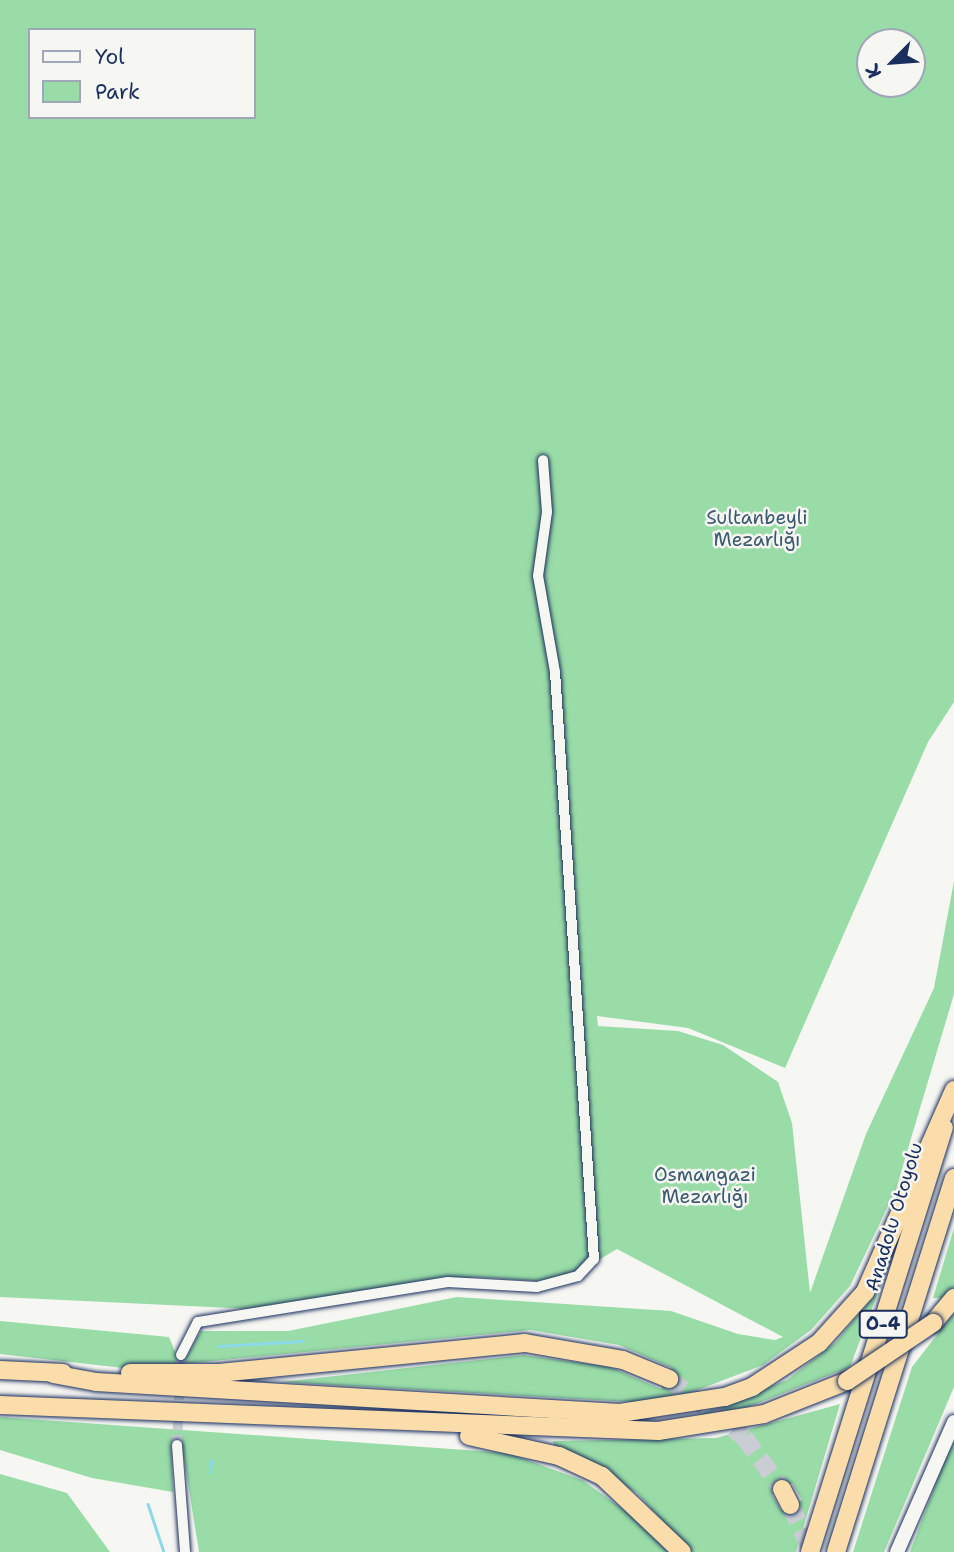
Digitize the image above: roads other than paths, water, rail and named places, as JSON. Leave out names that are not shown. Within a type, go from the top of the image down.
[{"type":"highway","points":[[53,1374],[96,1382],[620,1413],[725,1397],[752,1387],[819,1342],[865,1292],[954,1092]]},
{"type":"highway","name":"Anadolu Otoyolu","points":[[810,1552],[954,1092]]},
{"type":"highway","name":"O-4","points":[[836,1552],[954,1178]]},
{"type":"highway","points":[[0,1405],[379,1424],[658,1431],[764,1414],[847,1381],[933,1322],[954,1298]]},
{"type":"highway","points":[[0,1370],[53,1374],[219,1373],[525,1343],[623,1360],[669,1379]]},
{"type":"highway","points":[[379,1424],[495,1438],[559,1456],[602,1476],[682,1552]]},
{"type":"street","points":[[181,1355],[198,1322],[448,1282],[537,1287],[578,1276],[594,1259],[555,672],[538,576],[547,512],[543,460]]},
{"type":"street","points":[[897,1552],[954,1422]]},
{"type":"street","points":[[177,1444],[185,1552]]},
{"type":"waterway","points":[[218,1346],[303,1341]]},
{"type":"waterway","points":[[210,1473],[211,1461]]},
{"type":"waterway","points":[[148,1504],[164,1552]]},
{"type":"tunnel","points":[[177,1445],[181,1355]]},
{"type":"tunnel","points":[[669,1379],[744,1437],[782,1489]]},
{"type":"tunnel","points":[[790,1505],[812,1552]]},
{"type":"park label","name":"Sultanbeyli Mezarlığı","points":[[757,529]]},
{"type":"park label","name":"Osmangazi Mezarlığı","points":[[705,1186]]}]
